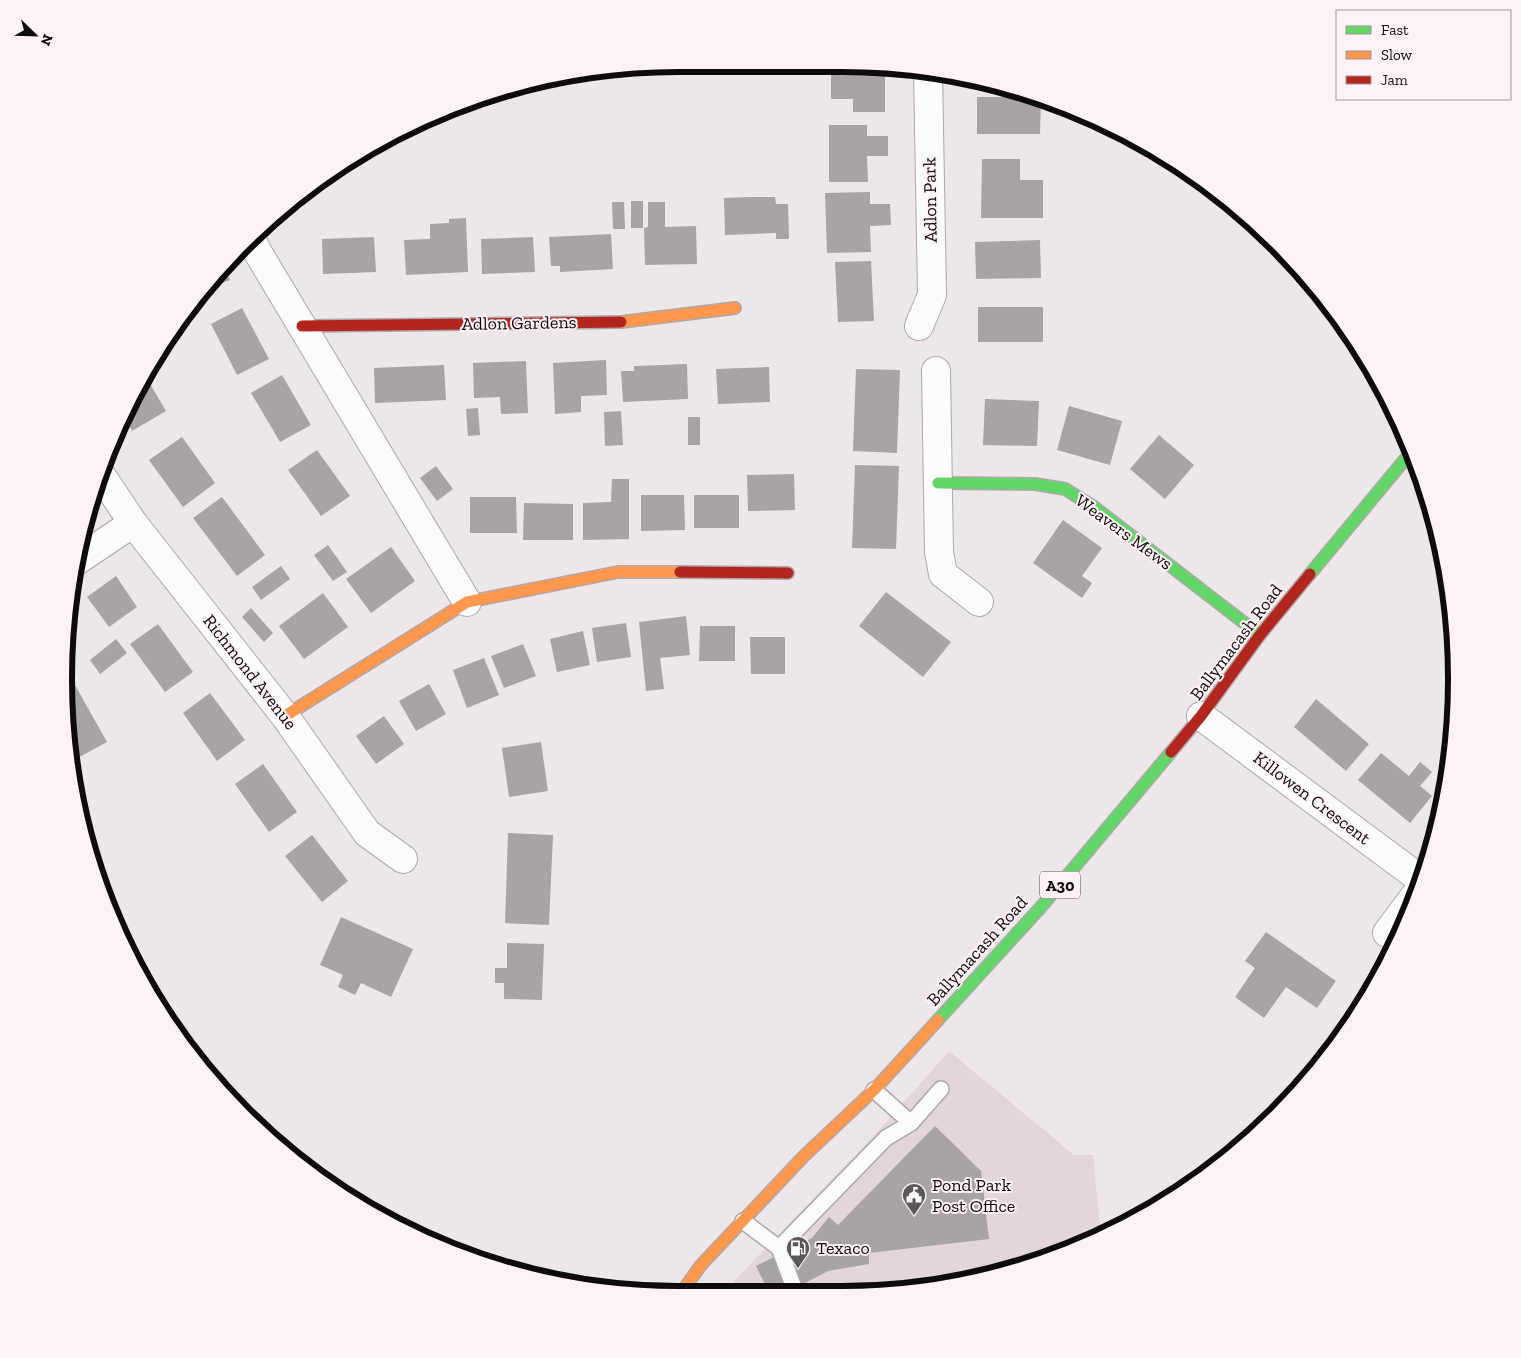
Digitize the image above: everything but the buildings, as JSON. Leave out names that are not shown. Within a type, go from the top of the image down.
[{"type":"street","name":"Adlon Park","points":[[919,326],[932,296],[928,79]]},
{"type":"street","points":[[254,246],[467,602]]},
{"type":"street","name":"Adlon Gardens","points":[[302,326],[620,322],[735,308]]},
{"type":"street","points":[[936,371],[939,552],[943,574],[979,602]]},
{"type":"street","name":"Ballymacash Road","points":[[686,1286],[701,1265],[804,1156],[874,1090],[1041,907],[1201,716],[1260,635],[1406,458]]},
{"type":"street","name":"Richmond Avenue","points":[[106,482],[133,523],[285,716],[367,834],[403,860]]},
{"type":"street","name":"Weavers Mews","points":[[938,483],[1035,484],[1066,489],[1094,507],[1260,635]]},
{"type":"street","points":[[85,555],[133,523]]},
{"type":"street","points":[[285,716],[467,602],[618,572],[788,573]]},
{"type":"street","name":"Killowen Crescent","points":[[1201,716],[1415,875]]},
{"type":"street","points":[[1387,933],[1400,916]]},
{"type":"lane","points":[[779,1248],[886,1138],[911,1123],[941,1089]]},
{"type":"lane","points":[[874,1090],[911,1123]]},
{"type":"lane","points":[[743,1221],[779,1248],[793,1286]]},
{"type":"shaded area","points":[[949,1051],[1074,1155],[1093,1155],[1100,1227],[1037,1253],[999,1265],[960,1274],[882,1284],[732,1286],[736,1279],[881,1128]]},
{"type":"traffic: fast","points":[[1310,574],[1406,458]]},
{"type":"traffic: fast","points":[[938,483],[1035,484],[1065,489],[1094,507],[1260,635]]},
{"type":"traffic: fast","points":[[938,1020],[1041,907],[1171,752]]},
{"type":"traffic: slow","points":[[621,322],[735,308]]},
{"type":"traffic: slow","points":[[285,716],[467,602],[618,572],[680,572]]},
{"type":"traffic: slow","points":[[686,1286],[701,1265],[804,1156],[874,1090],[938,1020]]},
{"type":"traffic: jam","points":[[302,326],[621,322]]},
{"type":"traffic: jam","points":[[680,572],[788,573]]},
{"type":"traffic: jam","points":[[1171,752],[1201,716],[1260,635],[1310,574]]},
{"type":"place","name":"Pond Park Post Office","points":[[914,1216]]},
{"type":"place","name":"Texaco","points":[[798,1269]]}]
